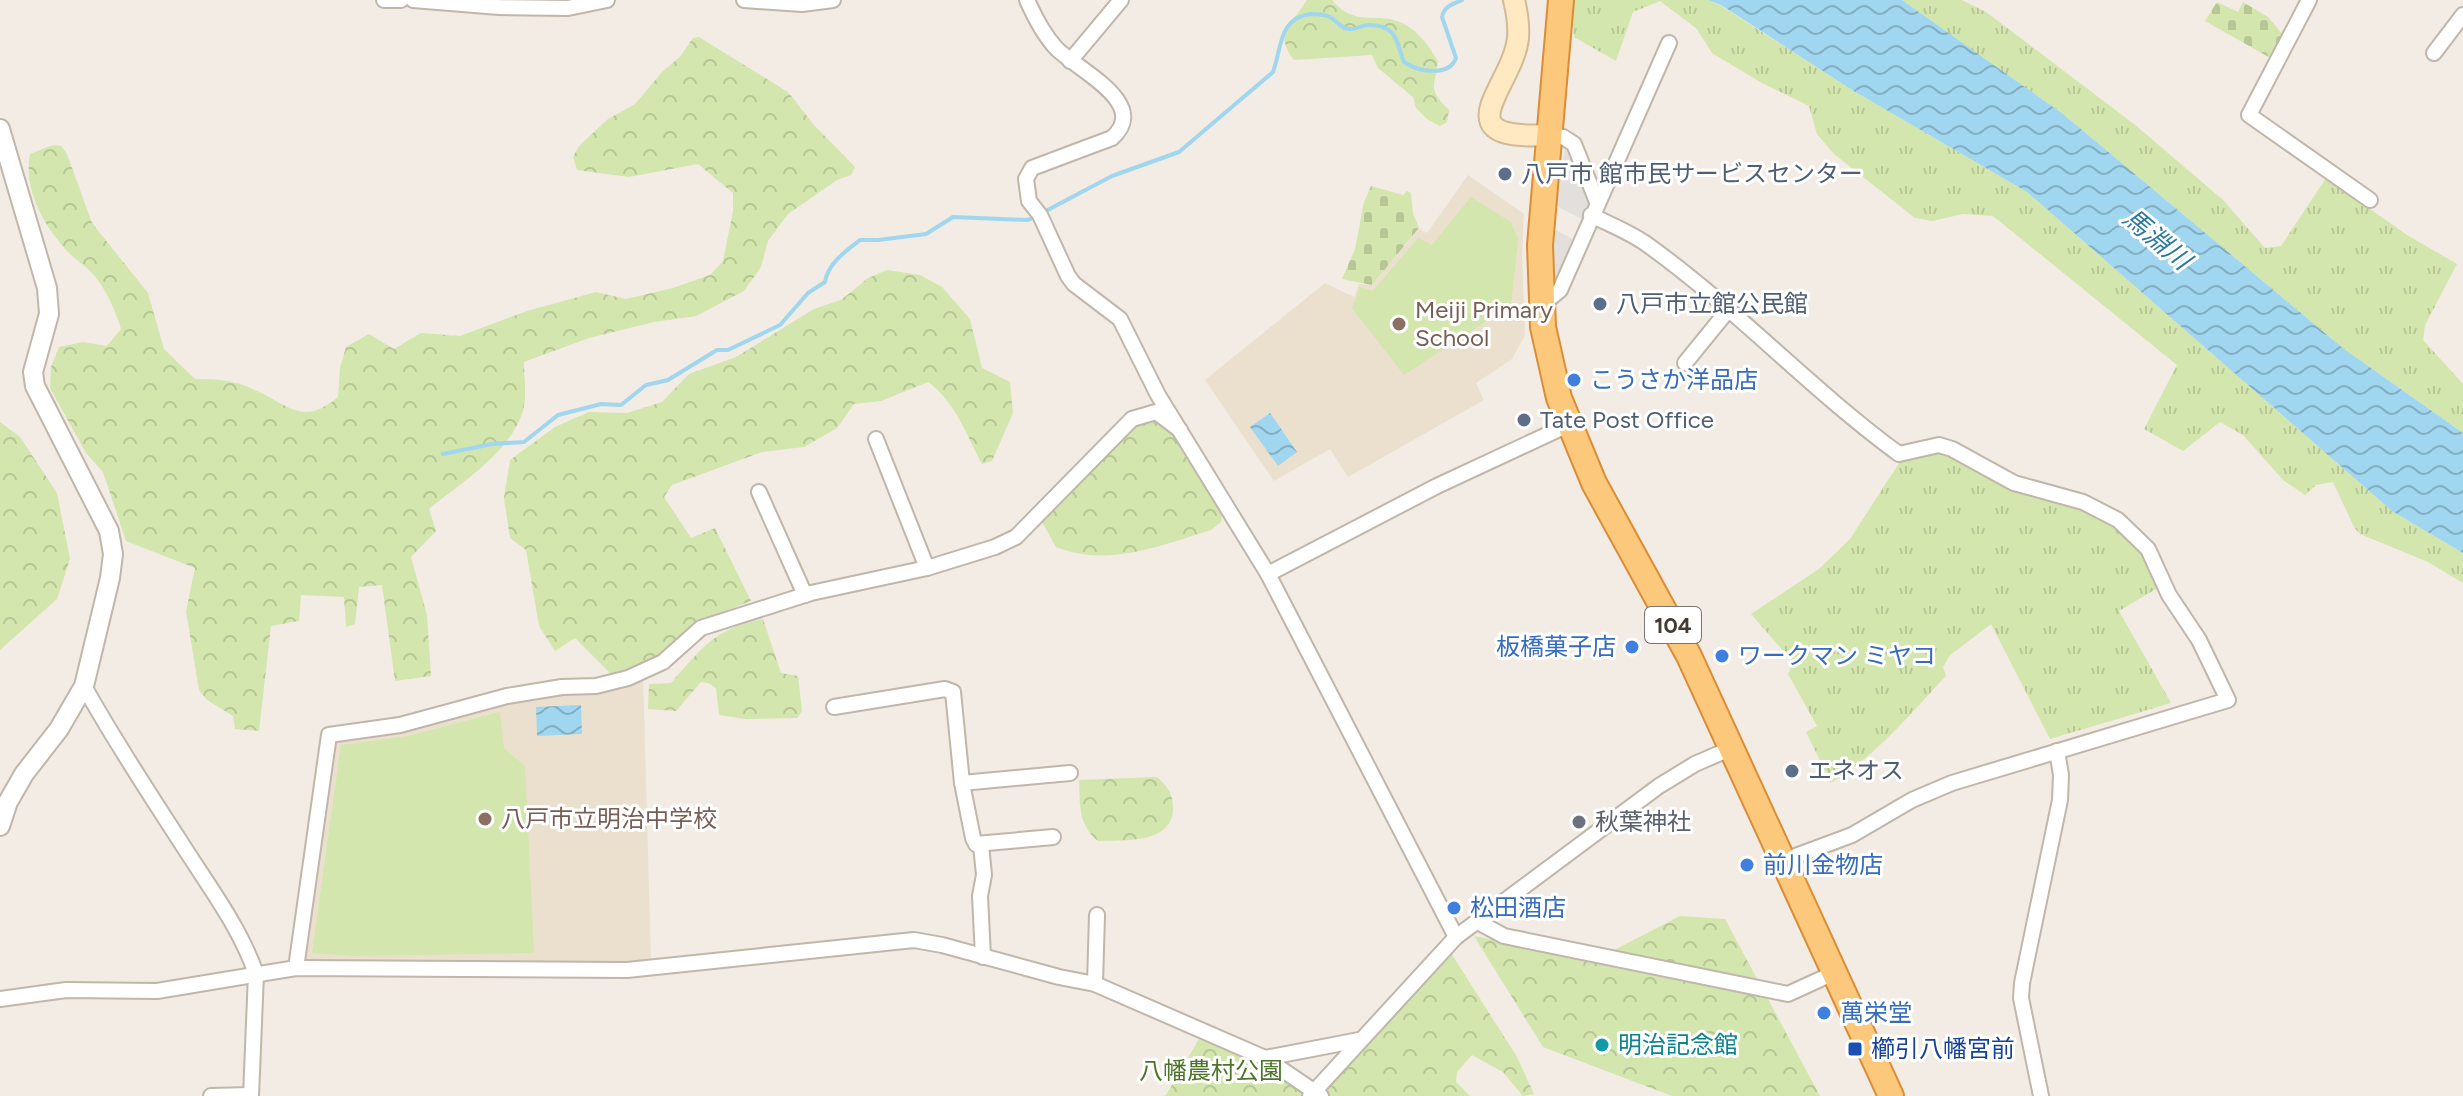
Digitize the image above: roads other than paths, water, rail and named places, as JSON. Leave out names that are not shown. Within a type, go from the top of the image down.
[{"type":"highway","name":"104","points":[[1561,0],[1540,234],[1541,306],[1546,345],[1568,425],[1594,483],[1689,656],[1891,1096]]},
{"type":"main road","points":[[1514,0],[1518,39],[1510,67],[1492,98],[1488,112],[1493,124],[1514,137],[1549,135]]},
{"type":"street","points":[[384,0],[401,0]]},
{"type":"street","points":[[413,0],[499,7],[568,8],[607,0]]},
{"type":"street","points":[[744,0],[802,4],[833,0]]},
{"type":"street","points":[[1027,0],[1043,32],[1070,61],[1112,92],[1121,104],[1124,119],[1121,130],[1112,138],[1032,168],[1026,179],[1027,195],[1040,215],[1068,276],[1120,319],[1158,395],[1268,574],[1456,937]]},
{"type":"street","points":[[1070,61],[1121,0]]},
{"type":"street","points":[[2309,0],[2249,115],[2370,200]]},
{"type":"street","points":[[2434,53],[2463,15]]},
{"type":"street","points":[[1541,306],[1560,290],[1669,43]]},
{"type":"street","points":[[0,129],[47,288],[49,314],[33,372],[35,386],[109,531],[113,554],[95,651],[84,686],[59,729],[24,774],[8,802],[0,826]]},
{"type":"street","points":[[1549,135],[1563,137],[1574,144],[1594,208],[1729,309],[1833,404],[1899,454],[1939,445],[2014,483],[2096,508],[2118,520],[2148,549],[2169,595],[2199,640],[2228,700],[1952,783],[1912,800],[1852,835],[1782,861]]},
{"type":"street","points":[[1685,363],[1729,309]]},
{"type":"street","points":[[296,968],[329,735],[400,725],[507,696],[562,687],[596,686],[628,678],[663,662],[701,628],[805,595],[927,568],[995,547],[1016,537],[1132,419],[1156,412],[1180,430]]},
{"type":"street","points":[[1268,574],[1437,486],[1568,425]]},
{"type":"street","points":[[876,439],[927,568]]},
{"type":"street","points":[[759,492],[805,595]]},
{"type":"street","points":[[84,686],[211,889],[251,959],[256,974],[251,1095],[211,1096]]},
{"type":"street","points":[[834,707],[945,689],[953,692],[962,783],[976,844],[1053,837]]},
{"type":"street","points":[[0,999],[66,990],[157,991],[296,968],[627,970],[914,940],[1095,984],[1265,1058],[1314,1094],[1359,1040],[1456,937],[1659,786],[1695,764],[1732,748]]},
{"type":"street","points":[[2041,1096],[2021,998],[2060,800],[2061,775],[2057,751]]},
{"type":"street","points":[[962,783],[1070,773]]},
{"type":"street","points":[[981,845],[984,875],[980,896],[983,957]]},
{"type":"street","points":[[1095,984],[1097,915]]},
{"type":"street","points":[[1478,922],[1504,936],[1788,994],[1834,973]]},
{"type":"street","points":[[1265,1058],[1359,1040]]},
{"type":"water","name":"馬淵川","points":[[1708,0],[1902,0],[2063,114],[2344,349],[2463,433],[2463,553],[2392,511],[2027,192],[1852,90],[1721,5]]},
{"type":"water","points":[[1270,413],[1297,452],[1278,466],[1250,427]]},
{"type":"water","points":[[581,705],[582,734],[537,736],[536,707]]},
{"type":"waterway","points":[[1044,212],[1112,176],[1179,152],[1273,72],[1283,36],[1292,21],[1311,14],[1325,15],[1348,29],[1379,26],[1395,37],[1404,62],[1433,71],[1447,68],[1456,58],[1442,17],[1449,6],[1462,0]]},
{"type":"waterway","points":[[443,454],[492,444],[524,442],[558,415],[601,404],[621,405],[646,385],[668,380],[717,350],[728,350],[780,325],[808,293],[825,282],[838,258],[860,240],[926,234],[953,217],[1027,220],[1037,217]]},
{"type":"place","name":"八戸市 館市民サービスセンター","points":[[1505,174]]},
{"type":"place","name":"八戸市立館公民館","points":[[1600,304]]},
{"type":"place","name":"Meiji Primary School","points":[[1399,324]]},
{"type":"place","name":"こうさか洋品店","points":[[1574,380]]},
{"type":"place","name":"Tate Post Office","points":[[1524,420]]},
{"type":"place","name":"板橋菓子店","points":[[1632,647]]},
{"type":"place","name":"ワークマン ミヤコ","points":[[1722,656]]},
{"type":"place","name":"エネオス","points":[[1792,771]]},
{"type":"place","name":"八戸市立明治中学校","points":[[485,819]]},
{"type":"place","name":"秋葉神社","points":[[1579,822]]},
{"type":"place","name":"前川金物店","points":[[1747,865]]},
{"type":"place","name":"松田酒店","points":[[1454,908]]},
{"type":"place","name":"萬栄堂","points":[[1824,1013]]},
{"type":"place","name":"明治記念館","points":[[1602,1045]]},
{"type":"place","name":"櫛引八幡宮前","points":[[1855,1049]]},
{"type":"park label","name":"八幡農村公園","points":[[1211,1071]]}]
